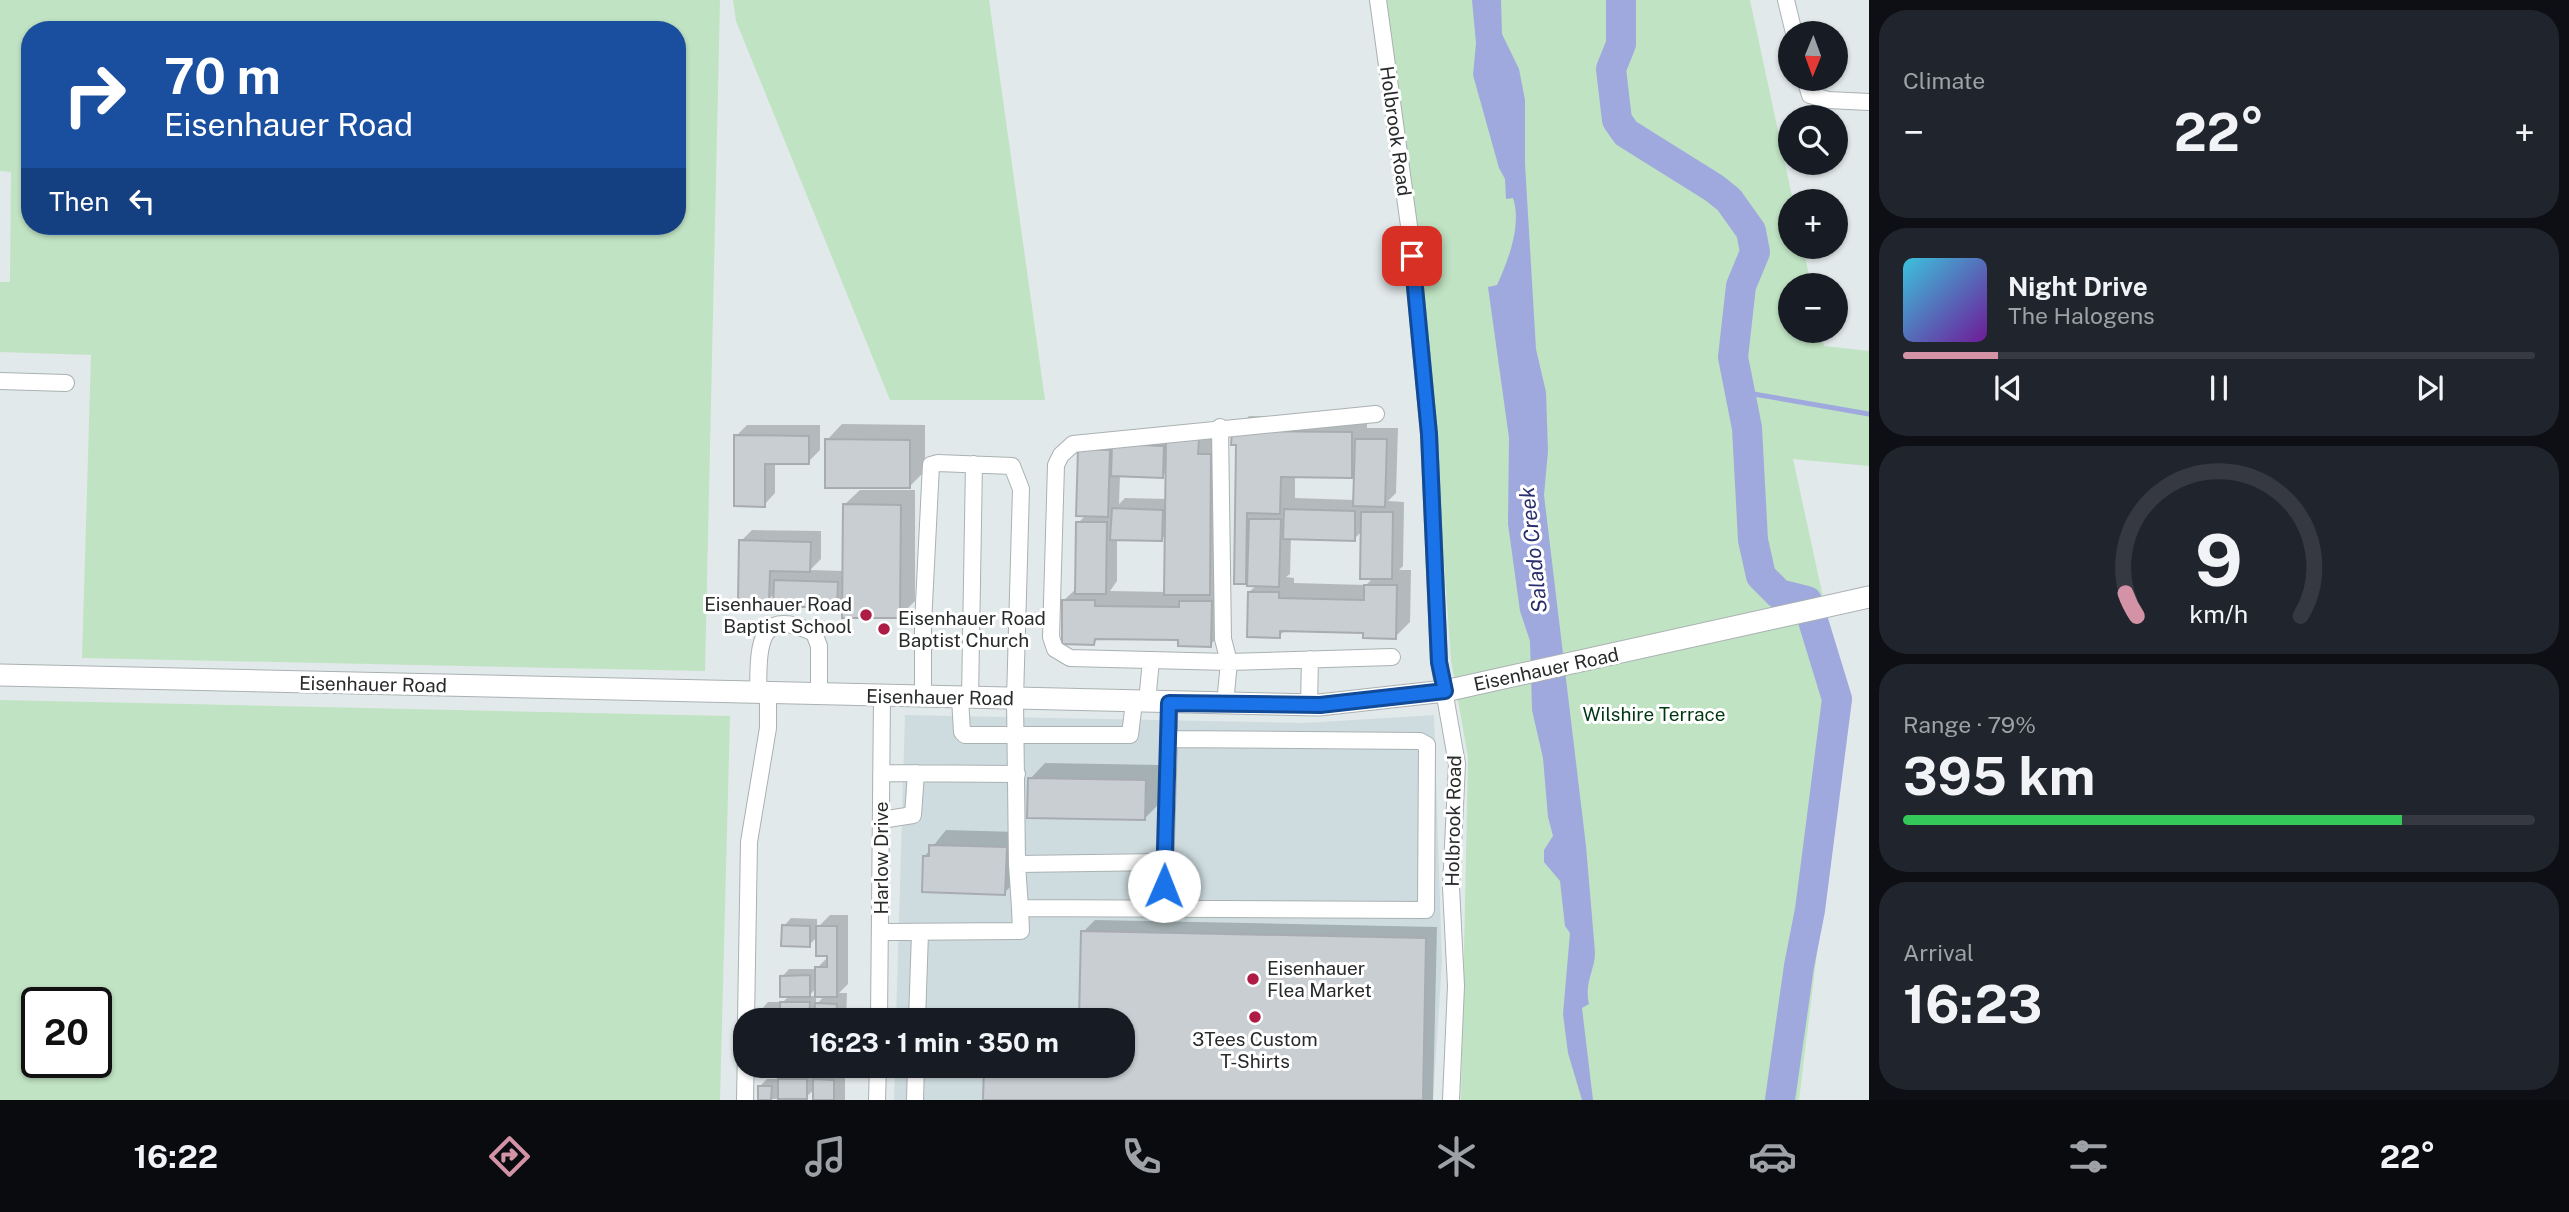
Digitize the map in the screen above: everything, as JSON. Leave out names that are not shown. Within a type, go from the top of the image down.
[{"type":"main road","name":"Eisenhauer Road","points":[[0,675],[1310,705],[1445,691],[1869,597]]},
{"type":"street","name":"Holbrook Road","points":[[1378,0],[1410,233],[1422,346],[1429,434],[1439,662],[1457,764],[1452,869],[1456,986],[1451,1100]]},
{"type":"street","points":[[1786,0],[1791,21]]},
{"type":"street","points":[[1809,91],[1810,96],[1869,102]]},
{"type":"street","points":[[0,381],[66,383]]},
{"type":"street","points":[[1376,414],[1220,427],[1073,444],[1060,454],[1056,465],[1051,637],[1055,649],[1070,658],[1229,662],[1392,657]]},
{"type":"street","points":[[1220,427],[1223,639],[1229,662],[1225,704]]},
{"type":"street","points":[[974,464],[962,732],[965,735],[1017,736],[1130,735],[1151,660]]},
{"type":"street","points":[[881,932],[1021,931],[1017,864],[1015,699],[1018,476],[1012,466],[931,465],[923,697]]},
{"type":"street","points":[[746,1008],[749,842],[768,727],[759,643],[771,627],[779,624],[797,625],[814,633],[819,646],[819,694]]},
{"type":"street","points":[[1310,659],[1310,705]]},
{"type":"street","name":"Harlow Drive","points":[[879,1008],[882,696]]},
{"type":"street","points":[[1164,909],[1169,703]]},
{"type":"street","points":[[1169,739],[1420,741],[1427,746],[1426,910]]},
{"type":"street","points":[[881,773],[1017,774]]},
{"type":"street","points":[[881,820],[913,815],[916,773]]},
{"type":"street","points":[[1017,864],[1164,862]]},
{"type":"street","points":[[1427,868],[1452,869]]},
{"type":"street","points":[[1020,908],[1452,912]]},
{"type":"street","points":[[917,1008],[920,933]]},
{"type":"street","points":[[745,1078],[745,1100]]},
{"type":"street","points":[[877,1100],[878,1078]]},
{"type":"street","points":[[915,1100],[916,1078]]},
{"type":"shaded area","points":[[905,715],[1304,723],[1434,715],[1442,962],[1433,1100],[894,1100],[895,1078],[1135,1078],[1135,1008],[896,1008]]},
{"type":"green space","points":[[0,0],[720,0],[705,671],[82,658],[91,355],[0,352],[0,282],[10,282],[11,172],[0,171]]},
{"type":"green space","points":[[733,0],[989,0],[1045,400],[890,400],[736,21]]},
{"type":"green space","name":"Wilshire Terrace","points":[[1384,0],[1750,0],[1778,131],[1778,175],[1787,175],[1790,189],[1778,189],[1778,259],[1806,259],[1808,273],[1778,273],[1778,343],[1823,343],[1824,346],[1869,351],[1869,466],[1793,459],[1847,707],[1799,1100],[1461,1100],[1468,757],[1451,660],[1437,464],[1409,162]]},
{"type":"green space","points":[[0,700],[730,716],[720,1100],[0,1100]]},
{"type":"water","name":"Salado Creek","points":[[1472,0],[1501,0],[1502,34],[1519,69],[1525,100],[1525,164],[1536,349],[1546,392],[1548,451],[1544,495],[1586,846],[1595,952],[1588,989],[1589,1004],[1582,1008],[1593,1100],[1582,1100],[1568,1053],[1563,1014],[1570,933],[1565,926],[1560,881],[1544,862],[1544,850],[1553,836],[1548,817],[1543,758],[1532,710],[1530,641],[1520,611],[1508,524],[1509,438],[1488,287],[1497,285],[1509,254],[1516,220],[1513,198],[1506,199],[1505,179],[1499,168],[1473,75],[1476,43]]},
{"type":"building","points":[[1232,431],[1352,432],[1352,478],[1281,477],[1280,514],[1247,513],[1246,584],[1234,584],[1236,445],[1231,445]]},
{"type":"building","points":[[734,435],[809,436],[809,464],[765,464],[765,507],[734,506]]},
{"type":"building","points":[[825,439],[910,440],[910,488],[825,488]]},
{"type":"building","points":[[1166,439],[1199,439],[1198,454],[1211,454],[1210,595],[1164,595]]},
{"type":"building","points":[[1355,439],[1387,439],[1385,507],[1353,506]]},
{"type":"building","points":[[1112,444],[1164,446],[1163,478],[1111,476]]},
{"type":"building","points":[[1078,449],[1110,450],[1108,517],[1076,516]]},
{"type":"building","points":[[843,504],[901,505],[900,618],[842,618]]},
{"type":"building","points":[[1112,508],[1163,510],[1162,541],[1110,540]]},
{"type":"building","points":[[1284,509],[1355,511],[1355,541],[1283,539]]},
{"type":"building","points":[[1361,512],[1393,512],[1392,579],[1360,579]]},
{"type":"building","points":[[1249,519],[1281,519],[1279,587],[1247,586]]},
{"type":"building","points":[[1076,522],[1107,522],[1106,594],[1075,594]]},
{"type":"building","points":[[739,540],[811,542],[810,572],[770,571],[769,602],[738,601]]},
{"type":"building","points":[[774,580],[838,582],[837,608],[773,606]]},
{"type":"building","points":[[1364,585],[1397,585],[1396,639],[1363,638],[1363,633],[1280,631],[1280,638],[1247,637],[1248,592],[1279,592],[1279,598],[1364,600]]},
{"type":"building","points":[[1062,600],[1095,600],[1095,606],[1179,607],[1179,601],[1212,601],[1211,647],[1178,646],[1178,640],[1095,639],[1094,645],[1062,644]]},
{"type":"building","points":[[1028,778],[1146,780],[1145,820],[1027,818]]},
{"type":"building","points":[[929,845],[1007,847],[1005,895],[922,892],[923,856],[929,856]]},
{"type":"building","points":[[782,925],[810,926],[810,947],[781,946]]},
{"type":"building","points":[[816,926],[837,926],[837,997],[815,997],[815,967],[827,967],[827,956],[816,956]]},
{"type":"building","name":"Eisenhauer Flea Market","points":[[1081,931],[1426,938],[1423,1100],[983,1100],[984,1078],[1135,1078],[1135,1008],[1079,1008]]},
{"type":"building","points":[[810,975],[810,997],[780,997],[780,976]]},
{"type":"building","points":[[780,1002],[810,1002],[810,1008],[780,1008]]},
{"type":"building","points":[[815,1003],[837,1004],[837,1008],[815,1008]]},
{"type":"building","points":[[778,1079],[807,1079],[807,1099],[778,1099]]},
{"type":"building","points":[[813,1079],[834,1080],[834,1100],[813,1100]]},
{"type":"building","points":[[758,1086],[772,1086],[771,1100],[758,1100]]},
{"type":"waterway","points":[[1621,0],[1621,44],[1611,69],[1617,120],[1626,133],[1729,200],[1751,231],[1755,252],[1741,286],[1733,357],[1747,428],[1753,540],[1761,576],[1779,594],[1807,601],[1837,699],[1810,910],[1799,966],[1780,1100]]},
{"type":"waterway","points":[[1742,392],[1869,414]]},
{"type":"place","name":"Eisenhauer Road Baptist School","points":[[866,615]]},
{"type":"place","name":"Eisenhauer Road Baptist Church","points":[[884,629]]},
{"type":"place","name":"Eisenhauer Flea Market","points":[[1253,979]]},
{"type":"place","name":"3Tees Custom T-Shirts","points":[[1255,1017]]},
{"type":"route","points":[[1164,886],[1169,703],[1320,705],[1367,702],[1445,691],[1439,662],[1429,434],[1412,256]]}]
